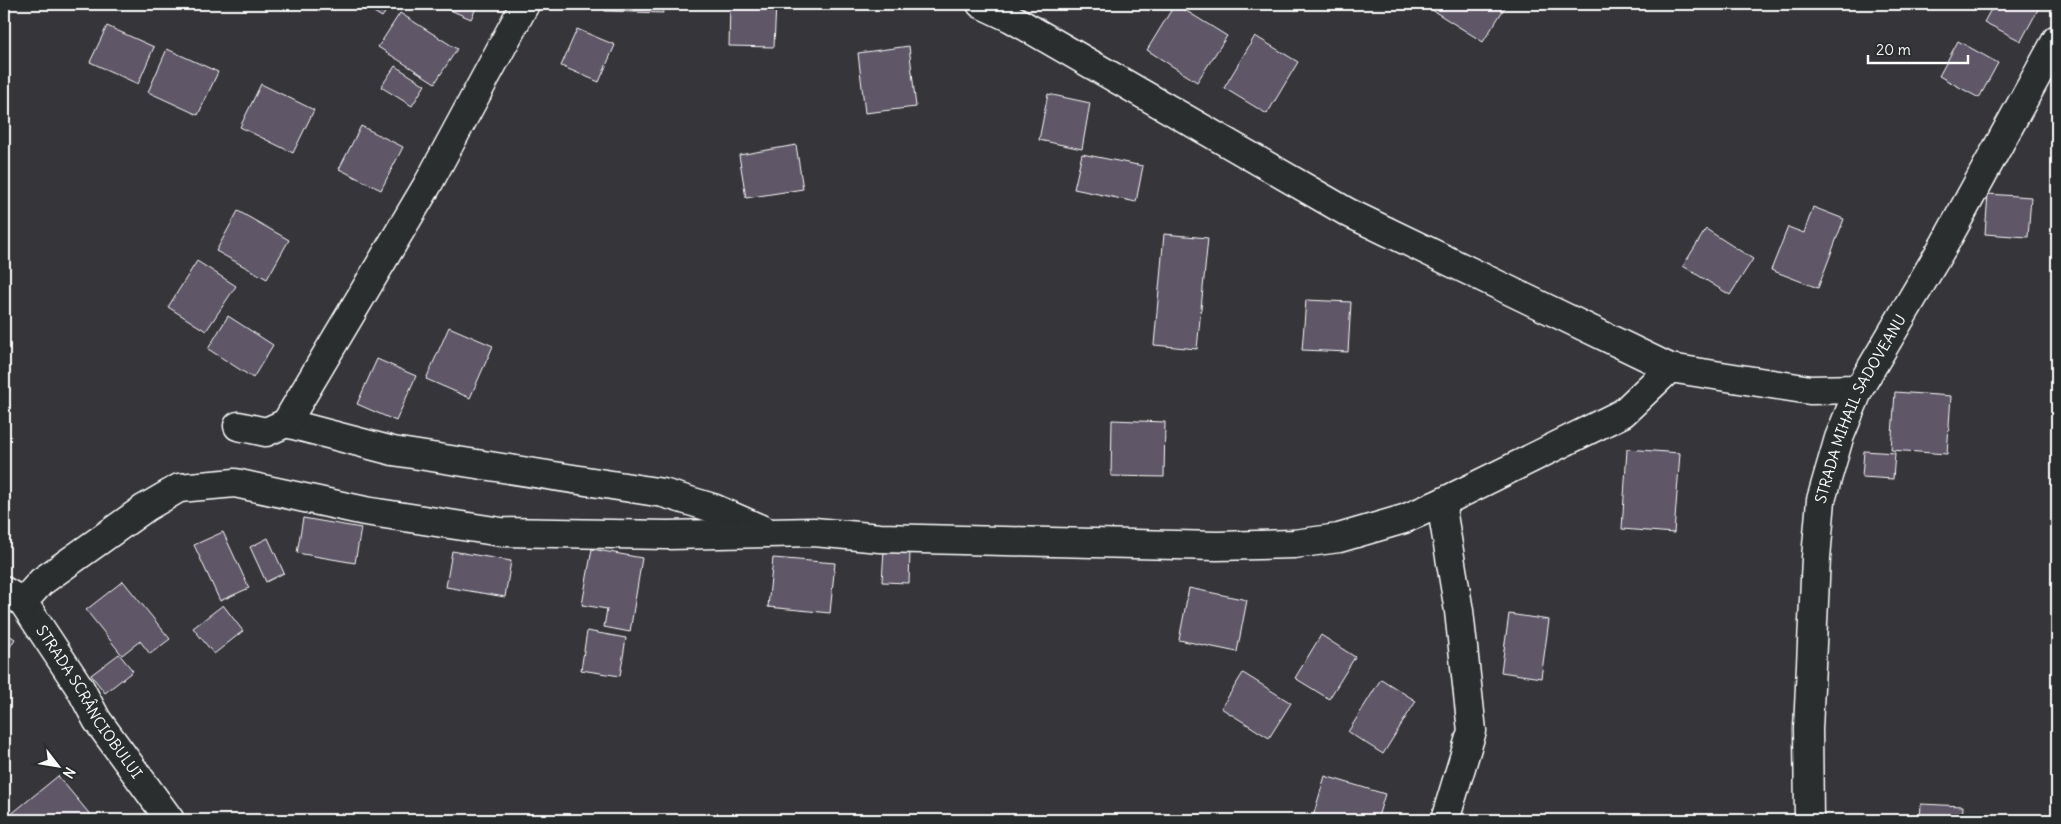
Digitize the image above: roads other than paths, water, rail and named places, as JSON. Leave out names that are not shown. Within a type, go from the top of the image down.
[{"type":"street","points":[[238,426],[266,432],[286,423],[428,184],[525,4]]},
{"type":"street","points":[[981,4],[1011,18],[1347,212],[1670,368],[1810,390],[1859,389]]},
{"type":"street","name":"STRADA MIHAIL SADOVEANU","points":[[1808,820],[1808,729],[1811,642],[1821,500],[1839,438],[1859,389],[1945,243],[2057,39]]},
{"type":"street","points":[[14,596],[41,582],[145,508],[179,488],[234,483],[365,511],[501,532],[667,535],[814,532],[880,538],[1217,546],[1294,544],[1339,538],[1404,518],[1441,503],[1623,413],[1670,368]]},
{"type":"street","points":[[286,423],[393,451],[662,493],[713,508],[771,533]]},
{"type":"street","points":[[1441,503],[1459,611],[1472,730],[1445,820]]},
{"type":"street","name":"STRADA SCRÂNCIOBULUI","points":[[14,596],[80,688],[97,720],[170,820]]}]
